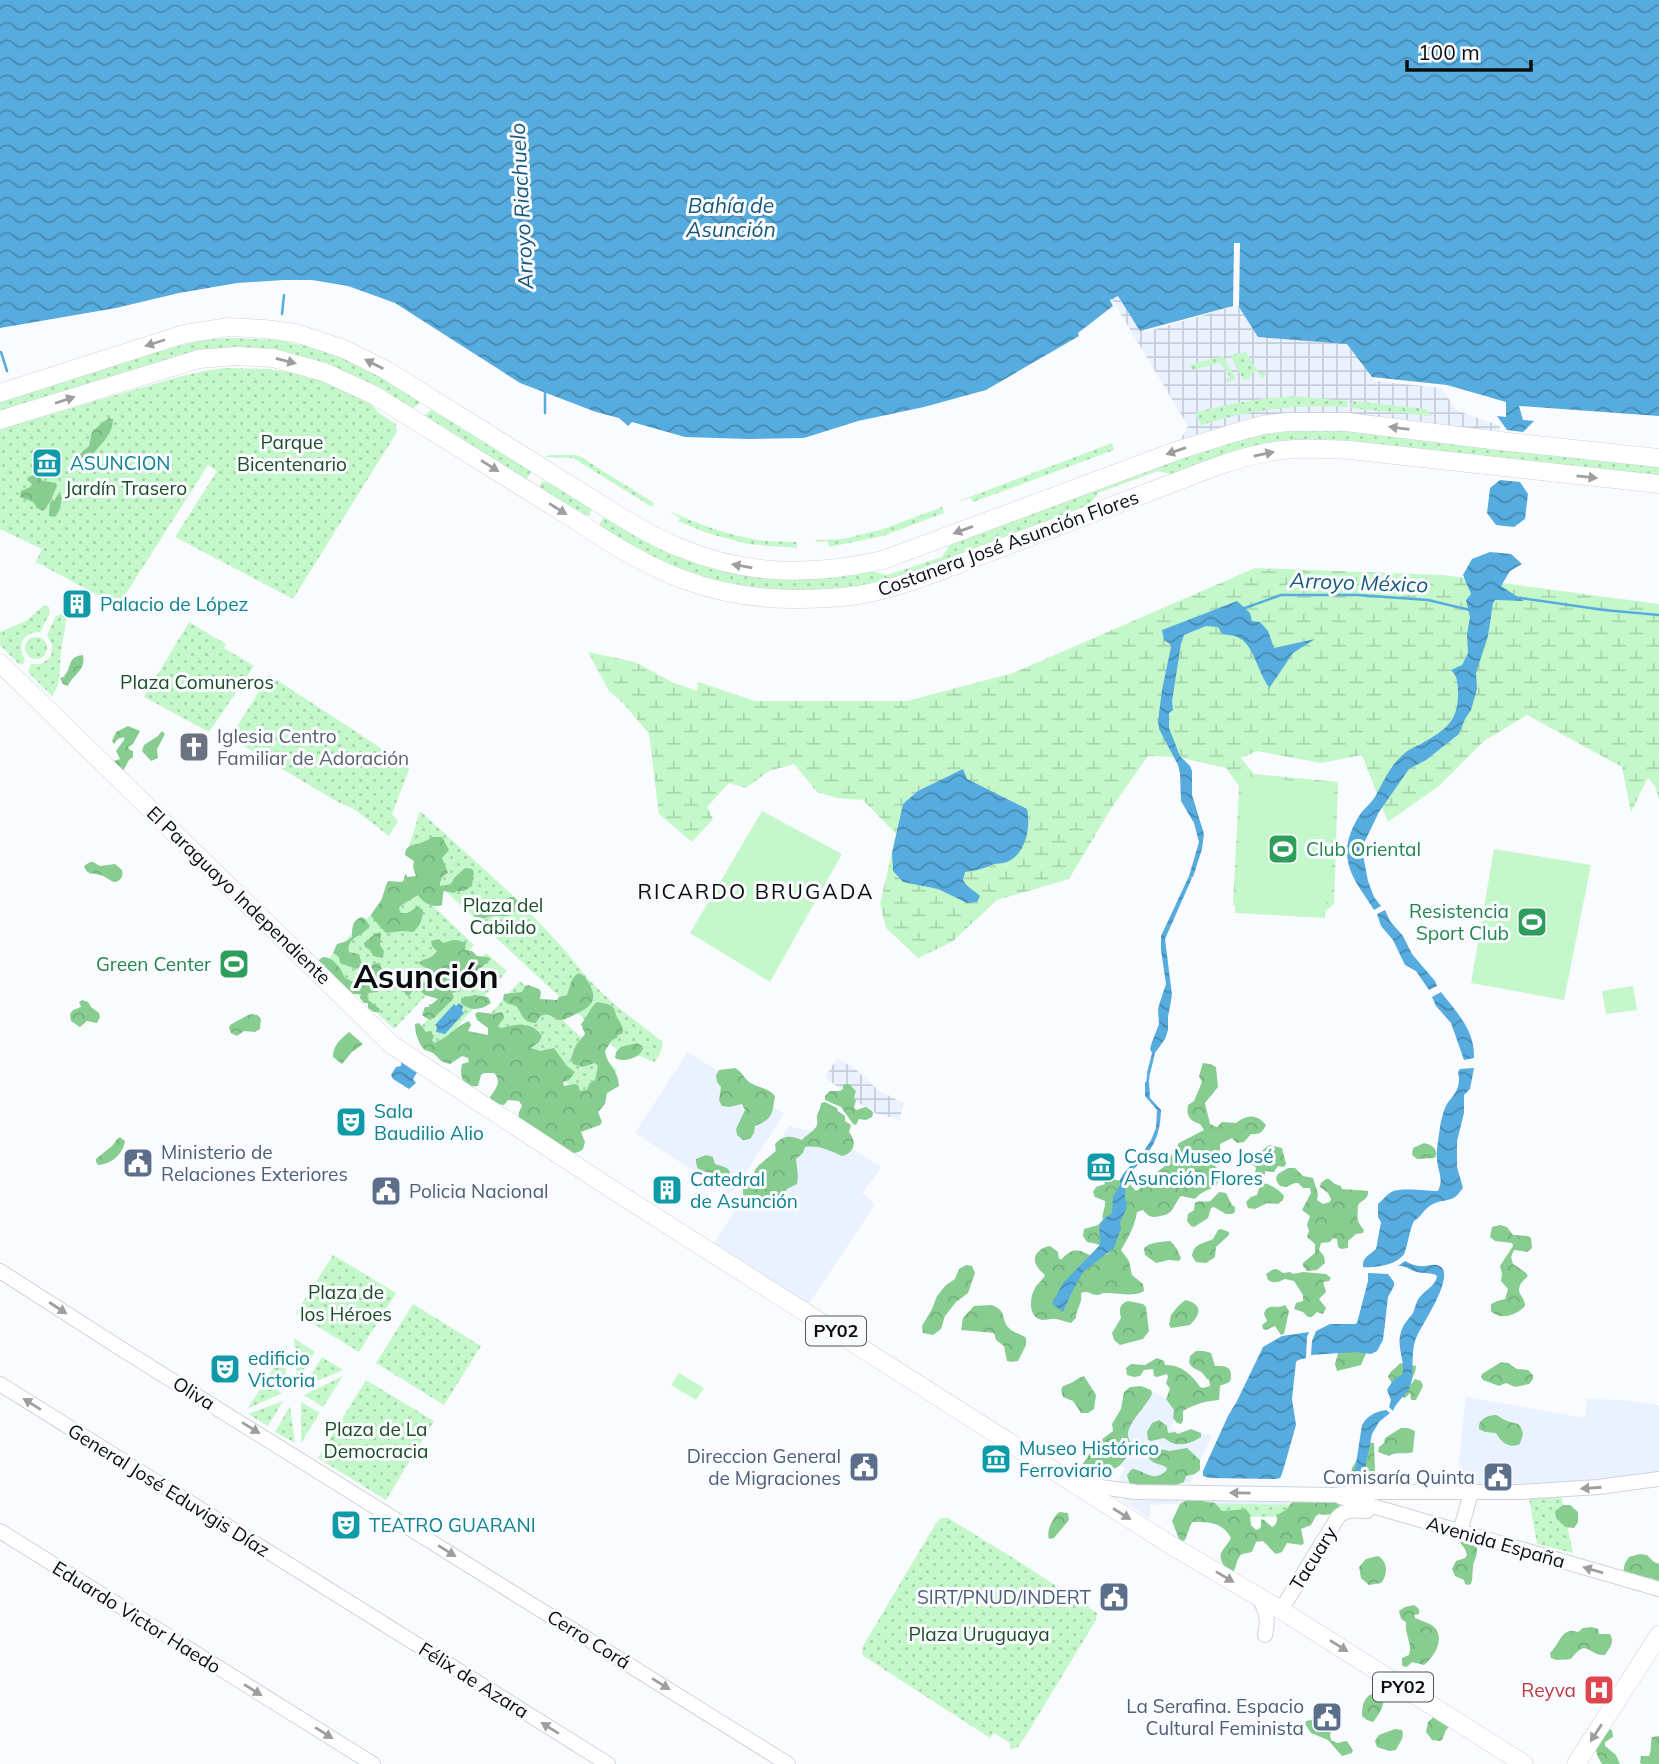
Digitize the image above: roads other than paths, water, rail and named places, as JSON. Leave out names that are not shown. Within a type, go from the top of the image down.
[{"type":"highway","name":"Costanera José Asunción Flores","points":[[0,393],[184,334],[229,327],[296,333],[344,349],[386,370],[651,534],[720,562],[761,569],[820,571],[883,559],[1176,451],[1264,425],[1287,422],[1347,422],[1659,458]]},
{"type":"highway","name":"Costanera José Asunción Flores","points":[[0,420],[199,359],[236,356],[273,358],[324,372],[374,395],[613,546],[652,567],[696,585],[736,595],[768,599],[824,599],[861,595],[905,584],[1240,459],[1270,452],[1349,450],[1659,484]]},
{"type":"highway","points":[[528,491],[542,468]]},
{"type":"highway","points":[[587,528],[601,505]]},
{"type":"highway","name":"El Paraguayo Independiente","points":[[0,663],[392,1045],[888,1369],[1076,1483]]},
{"type":"highway","name":"PY02","points":[[1076,1483],[1169,1544],[1281,1610],[1524,1764]]},
{"type":"highway","points":[[1576,1764],[1659,1634]]},
{"type":"street","name":"Oliva","points":[[0,1271],[389,1514]]},
{"type":"street","name":"General José Eduvigis Díaz","points":[[0,1384],[339,1595]]},
{"type":"street","points":[[1340,1494],[1521,1492],[1598,1487],[1659,1479]]},
{"type":"street","name":"PY02","points":[[1076,1483],[1136,1492],[1340,1494]]},
{"type":"street","points":[[1460,1532],[1471,1493]]},
{"type":"street","name":"Avenida España","points":[[1340,1494],[1460,1532],[1659,1589]]},
{"type":"street","name":"Tacuary","points":[[1281,1610],[1343,1513],[1365,1511],[1429,1528],[1460,1532]]},
{"type":"street","name":"Cerro Corá","points":[[389,1514],[789,1764]]},
{"type":"street","name":"Eduardo Victor Haedo","points":[[0,1531],[373,1764]]},
{"type":"street","name":"Félix de Azara","points":[[339,1595],[608,1764]]},
{"type":"street","points":[[1258,1596],[1268,1624],[1265,1635]]},
{"type":"water","name":"Bahía de Asunción","points":[[0,0],[1659,0],[1659,416],[1519,406],[1523,420],[1534,421],[1523,432],[1507,430],[1497,416],[1506,417],[1506,402],[1447,385],[1372,377],[1347,344],[1258,337],[1239,307],[1240,243],[1234,243],[1233,306],[1140,331],[1118,296],[1110,300],[1113,306],[1078,333],[1079,336],[986,390],[858,421],[804,438],[685,437],[632,422],[628,426],[619,418],[520,383],[395,303],[348,286],[312,280],[237,283],[0,328]]},
{"type":"water","points":[[1500,480],[1520,482],[1528,494],[1525,519],[1514,527],[1496,525],[1487,513],[1490,488]]},
{"type":"water","points":[[1490,552],[1511,554],[1522,564],[1510,571],[1501,586],[1524,601],[1495,600],[1488,636],[1476,673],[1477,689],[1471,710],[1459,734],[1426,760],[1409,769],[1379,812],[1365,841],[1363,855],[1368,881],[1381,906],[1374,910],[1350,869],[1347,853],[1349,837],[1361,813],[1375,797],[1396,762],[1408,751],[1442,731],[1452,720],[1458,691],[1456,678],[1451,670],[1462,665],[1468,653],[1470,617],[1466,600],[1471,594],[1463,575],[1472,559]]},
{"type":"water","points":[[1237,601],[1250,613],[1252,621],[1260,622],[1268,631],[1274,648],[1315,639],[1293,653],[1268,690],[1269,687],[1252,653],[1239,638],[1222,634],[1218,627],[1206,626],[1184,635],[1172,701],[1173,710],[1169,713],[1169,728],[1180,756],[1192,771],[1192,795],[1204,834],[1193,877],[1190,877],[1192,878],[1165,939],[1172,995],[1168,1030],[1155,1053],[1150,1074],[1147,1073],[1152,1053],[1150,1049],[1159,1024],[1158,1009],[1166,984],[1161,936],[1189,876],[1199,842],[1194,823],[1181,801],[1178,765],[1159,729],[1162,690],[1171,647],[1164,640],[1162,630]]},
{"type":"water","points":[[963,769],[967,779],[1027,809],[1028,816],[1026,839],[1019,853],[1005,863],[965,872],[963,880],[980,896],[977,902],[967,903],[938,889],[903,882],[893,871],[892,853],[903,804],[918,791]]},
{"type":"water","points":[[1385,910],[1412,954],[1437,986],[1429,990],[1416,971],[1405,965],[1393,940],[1381,926],[1377,914]]},
{"type":"water","points":[[1441,992],[1468,1030],[1474,1058],[1464,1060],[1451,1023],[1436,1006],[1432,997]]},
{"type":"water","points":[[454,1004],[463,1006],[464,1013],[445,1034],[436,1032],[435,1025]]},
{"type":"water","points":[[401,1061],[419,1069],[413,1079],[416,1083],[409,1089],[391,1075],[396,1067],[401,1066]]},
{"type":"water","points":[[1474,1068],[1470,1089],[1464,1095],[1464,1113],[1457,1141],[1457,1167],[1463,1188],[1453,1198],[1431,1205],[1414,1221],[1401,1258],[1385,1265],[1363,1267],[1365,1258],[1376,1249],[1381,1222],[1378,1217],[1378,1204],[1389,1193],[1396,1191],[1438,1191],[1441,1179],[1437,1152],[1443,1114],[1458,1088],[1460,1069]]},
{"type":"water","points":[[1145,1082],[1149,1082],[1150,1098],[1161,1110],[1155,1141],[1126,1178],[1127,1208],[1120,1222],[1121,1228],[1114,1248],[1083,1272],[1063,1312],[1052,1304],[1063,1283],[1099,1246],[1100,1225],[1112,1213],[1113,1197],[1120,1180],[1139,1159],[1156,1128],[1157,1110],[1145,1096]]},
{"type":"water","points":[[1405,1261],[1418,1266],[1441,1267],[1444,1281],[1415,1342],[1411,1384],[1393,1411],[1389,1407],[1391,1400],[1387,1390],[1393,1381],[1402,1375],[1402,1329],[1419,1298],[1437,1277],[1398,1266]]},
{"type":"water","points":[[1368,1273],[1388,1274],[1394,1282],[1388,1297],[1383,1340],[1377,1351],[1371,1354],[1355,1352],[1311,1355],[1316,1331],[1330,1324],[1357,1323]]},
{"type":"water","points":[[1309,1332],[1306,1358],[1296,1362],[1292,1399],[1296,1425],[1280,1478],[1203,1476],[1228,1416],[1263,1347],[1282,1336]]},
{"type":"water","points":[[1386,1410],[1390,1413],[1379,1422],[1372,1434],[1362,1483],[1353,1483],[1362,1425],[1372,1414]]},
{"type":"waterway","points":[[282,314],[284,295]]},
{"type":"waterway","points":[[1,352],[7,371]]},
{"type":"waterway","name":"Arroyo Riachuelo","points":[[545,392],[545,413]]},
{"type":"waterway","name":"Arroyo México","points":[[1242,609],[1281,595],[1357,595],[1428,600],[1470,610]]},
{"type":"waterway","points":[[1520,598],[1659,615]]},
{"type":"waterway","name":"Arroyo México","points":[[1147,1085],[1149,1071]]},
{"type":"place","name":"ASUNCION","points":[[47,463]]},
{"type":"place","name":"Palacio de López","points":[[77,604]]},
{"type":"place","name":"Iglesia Centro Familiar de Adoración","points":[[194,747]]},
{"type":"place","name":"Club Oriental","points":[[1283,849]]},
{"type":"place","name":"Resistencia Sport Club","points":[[1532,922]]},
{"type":"place","name":"Green Center","points":[[234,964]]},
{"type":"place","name":"Sala Baudilio Alio","points":[[351,1122]]},
{"type":"place","name":"Ministerio de Relaciones Exteriores","points":[[138,1163]]},
{"type":"place","name":"Casa Museo José Asunción Flores","points":[[1101,1167]]},
{"type":"place","name":"Catedral de Asunción","points":[[667,1190]]},
{"type":"place","name":"Policia Nacional","points":[[386,1191]]},
{"type":"place","name":"edificio Victoria","points":[[225,1369]]},
{"type":"place","name":"Museo Histórico Ferroviario","points":[[996,1459]]},
{"type":"place","name":"Direccion General de Migraciones","points":[[864,1467]]},
{"type":"place","name":"Comisaría Quinta","points":[[1498,1477]]},
{"type":"place","name":"TEATRO GUARANI","points":[[346,1525]]},
{"type":"place","name":"SIRT/PNUD/INDERT","points":[[1114,1597]]},
{"type":"place","name":"Reyva","points":[[1599,1690]]},
{"type":"place","name":"La Serafina. Espacio Cultural Feminista","points":[[1327,1717]]},
{"type":"district","name":"RICARDO BRUGADA","points":[[756,892]]},
{"type":"district","name":"Asunción","points":[[426,976]]},
{"type":"park label","name":"Parque Bicentenario","points":[[292,453]]},
{"type":"park label","name":"Jardín Trasero","points":[[126,488]]},
{"type":"park label","name":"Plaza Comuneros","points":[[197,682]]},
{"type":"park label","name":"Plaza del Cabildo","points":[[503,916]]},
{"type":"park label","name":"Plaza de los Héroes","points":[[346,1303]]},
{"type":"park label","name":"Plaza de La Democracia","points":[[376,1440]]},
{"type":"park label","name":"Plaza Uruguaya","points":[[979,1634]]}]
